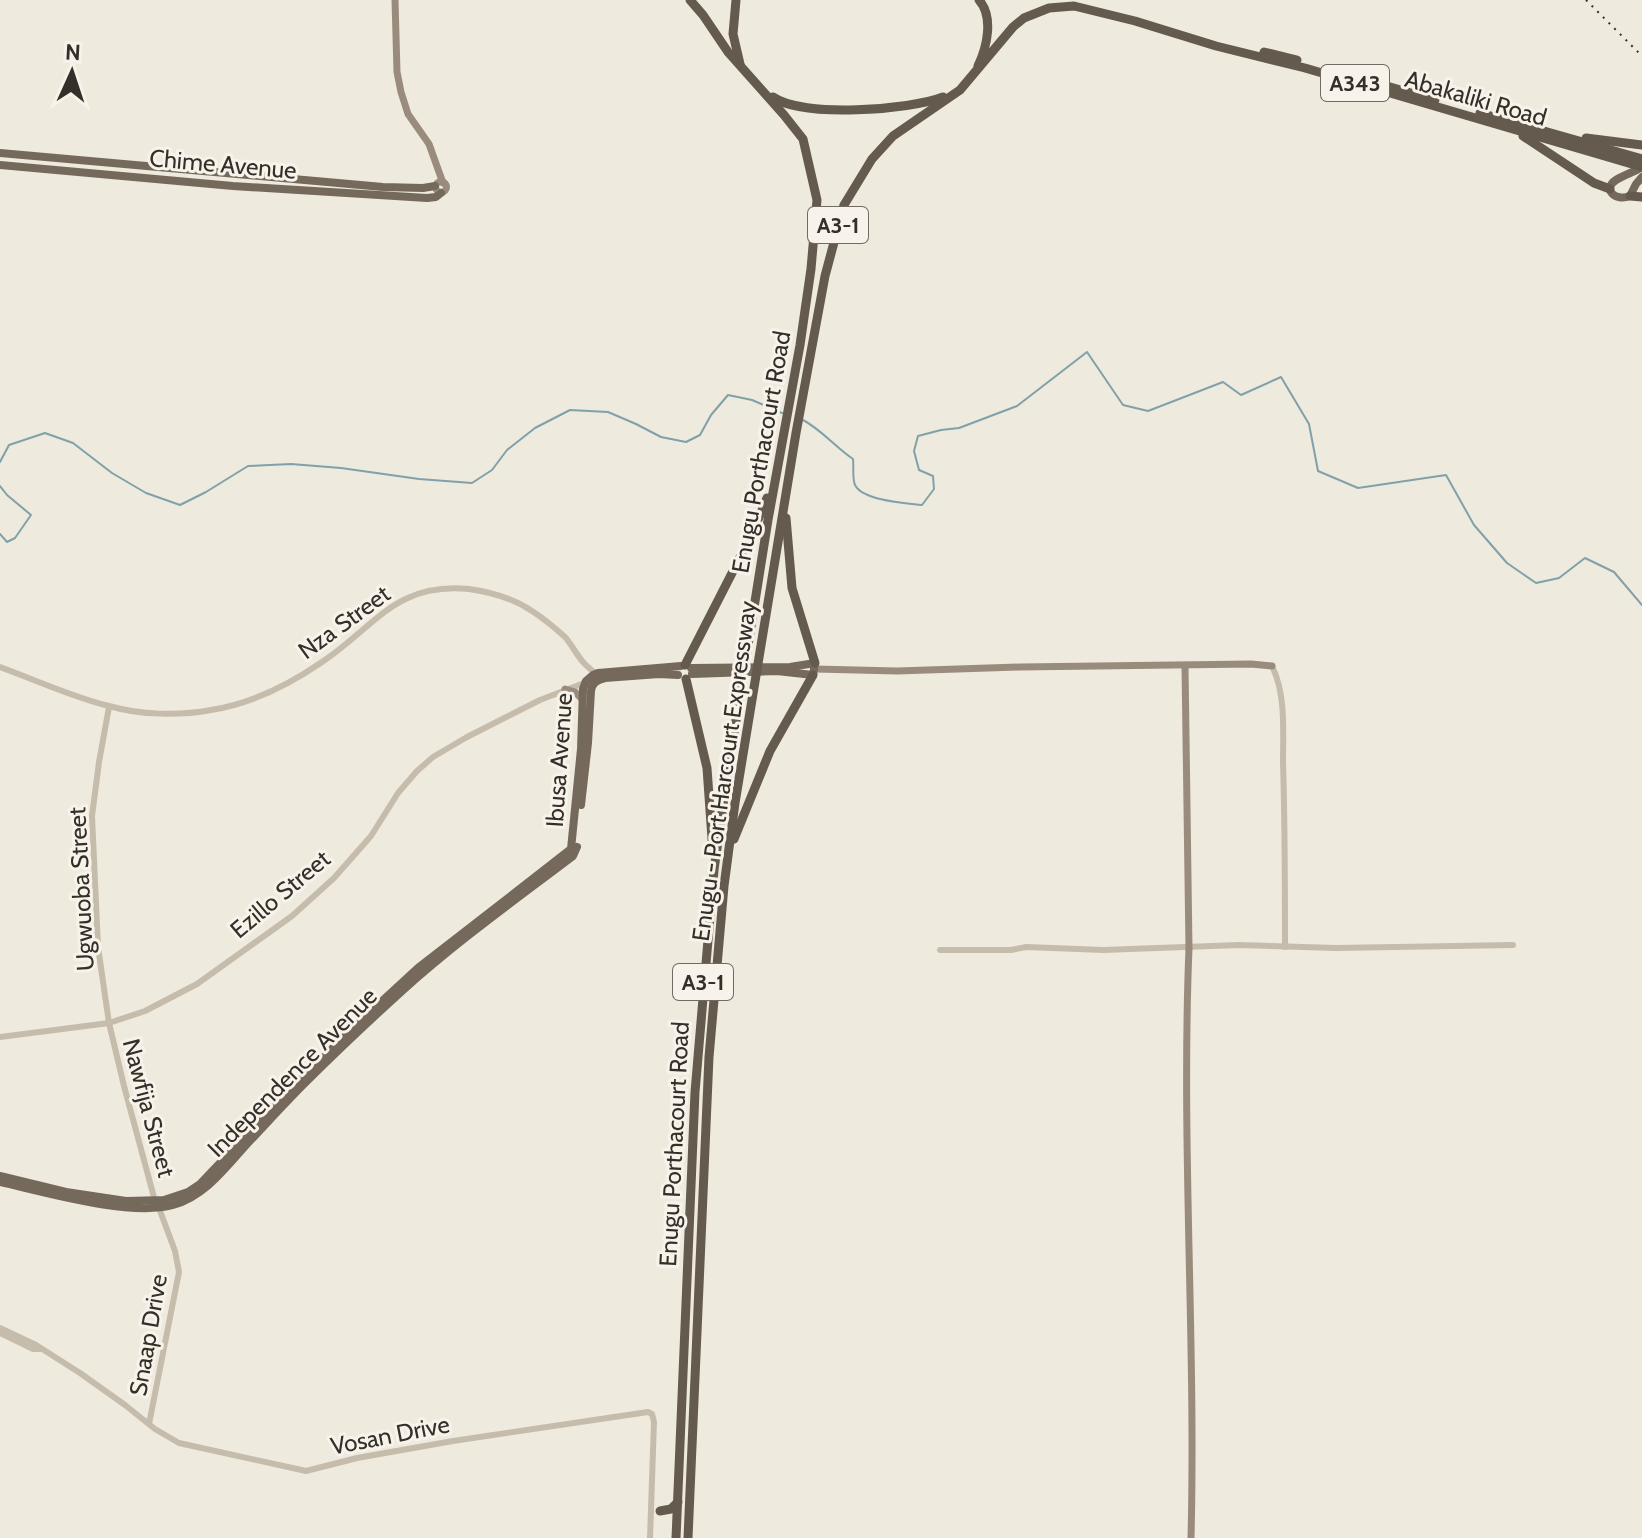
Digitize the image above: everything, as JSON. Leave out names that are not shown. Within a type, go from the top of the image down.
[{"type":"highway","name":"Enugu Porthacourt Road","points":[[676,1538],[695,1092],[714,870],[775,476],[798,356],[817,200],[803,139],[728,52],[690,0]]},
{"type":"highway","points":[[736,0],[733,34],[740,65]]},
{"type":"highway","name":"A343","points":[[974,72],[983,55],[988,22],[986,9],[979,0]]},
{"type":"highway","name":"Abakaliki Road","points":[[1078,0],[1642,159]]},
{"type":"highway","name":"Abakaliki Road","points":[[974,72],[1024,18],[1049,8],[1067,6],[1095,10],[1513,129],[1641,170]]},
{"type":"highway","name":"Enugu - Port Harcourt Expressway","points":[[688,1538],[709,1057],[728,857],[758,655],[825,276],[844,205],[861,176],[884,145],[908,124],[960,90],[974,72]]},
{"type":"highway","points":[[760,89],[794,106],[840,109],[925,103],[960,90]]},
{"type":"highway","points":[[1513,129],[1594,183],[1610,189]]},
{"type":"highway","points":[[1558,136],[1642,145]]},
{"type":"highway","points":[[1630,196],[1642,197]]},
{"type":"highway","points":[[714,870],[707,768],[685,671],[753,532],[775,476]]},
{"type":"highway","points":[[728,857],[770,751],[814,669],[792,588],[784,503]]},
{"type":"highway","points":[[660,1511],[671,1509],[678,1502]]},
{"type":"main road","points":[[395,0],[397,72],[401,92],[408,114],[429,144],[438,166],[439,186]]},
{"type":"main road","name":"Chime Avenue","points":[[0,153],[383,187],[439,186],[436,197],[427,198],[233,186],[0,165]]},
{"type":"main road","points":[[1641,170],[1630,196],[1623,199],[1612,194],[1610,189],[1615,180],[1641,170]]},
{"type":"main road","points":[[1185,666],[1191,1538]]},
{"type":"main road","points":[[814,669],[897,671],[1272,666]]},
{"type":"main road","name":"Ezillo Street","points":[[592,681],[685,671],[814,669]]},
{"type":"main road","name":"Ibusa Avenue","points":[[571,853],[581,749],[582,699],[592,681]]},
{"type":"main road","name":"Ibusa Avenue","points":[[571,853],[588,743],[592,681]]},
{"type":"main road","points":[[565,689],[577,693],[582,699]]},
{"type":"main road","name":"Independence Avenue","points":[[0,1176],[110,1205],[175,1204],[191,1198],[210,1184],[279,1110],[404,989],[483,920],[571,853]]},
{"type":"main road","name":"Independence Avenue","points":[[0,1182],[65,1194]]},
{"type":"street","name":"Nza Street","points":[[0,667],[109,707],[189,713],[211,711],[241,703],[318,665],[377,616],[418,593],[439,589],[474,590],[498,595],[530,609],[565,637],[576,650],[592,681]]},
{"type":"street","points":[[1272,666],[1278,678],[1282,712],[1285,947]]},
{"type":"street","name":"Ezillo Street","points":[[0,1037],[109,1023],[145,1011],[197,984],[300,910],[334,878],[361,849],[398,793],[433,757],[565,689],[592,681]]},
{"type":"street","name":"Ugwuoba Street","points":[[109,707],[92,816],[97,929],[109,1023]]},
{"type":"street","points":[[940,950],[1513,945]]},
{"type":"street","name":"Nawfija Street","points":[[109,1023],[157,1204]]},
{"type":"street","name":"Snaap Drive","points":[[149,1424],[179,1272],[175,1251],[157,1204]]},
{"type":"street","name":"Vosan Drive","points":[[0,1330],[41,1349],[179,1443],[306,1471],[357,1458],[453,1441],[648,1412],[652,1414],[654,1422],[650,1538]]},
{"type":"waterway","points":[[803,420],[853,459],[854,482],[860,490],[886,500],[922,505],[934,489],[933,476],[919,470],[914,451],[918,436],[959,428],[1017,406],[1087,352],[1123,405],[1148,411],[1223,382],[1241,395],[1281,377],[1309,424],[1318,471],[1358,488],[1446,475],[1474,525],[1507,563],[1536,583],[1559,578],[1585,558],[1614,572],[1642,605]]},
{"type":"waterway","points":[[0,462],[9,445],[45,433],[73,443],[112,473],[146,493],[180,505],[248,466],[291,464],[472,483],[492,470],[507,450],[535,428],[570,410],[608,412],[661,437],[686,442],[700,435],[711,415],[728,395],[752,400],[782,413]]},
{"type":"waterway","points":[[0,486],[31,515],[15,538],[7,542],[0,534]]},
{"type":"railway","points":[[1586,0],[1642,56]]}]
